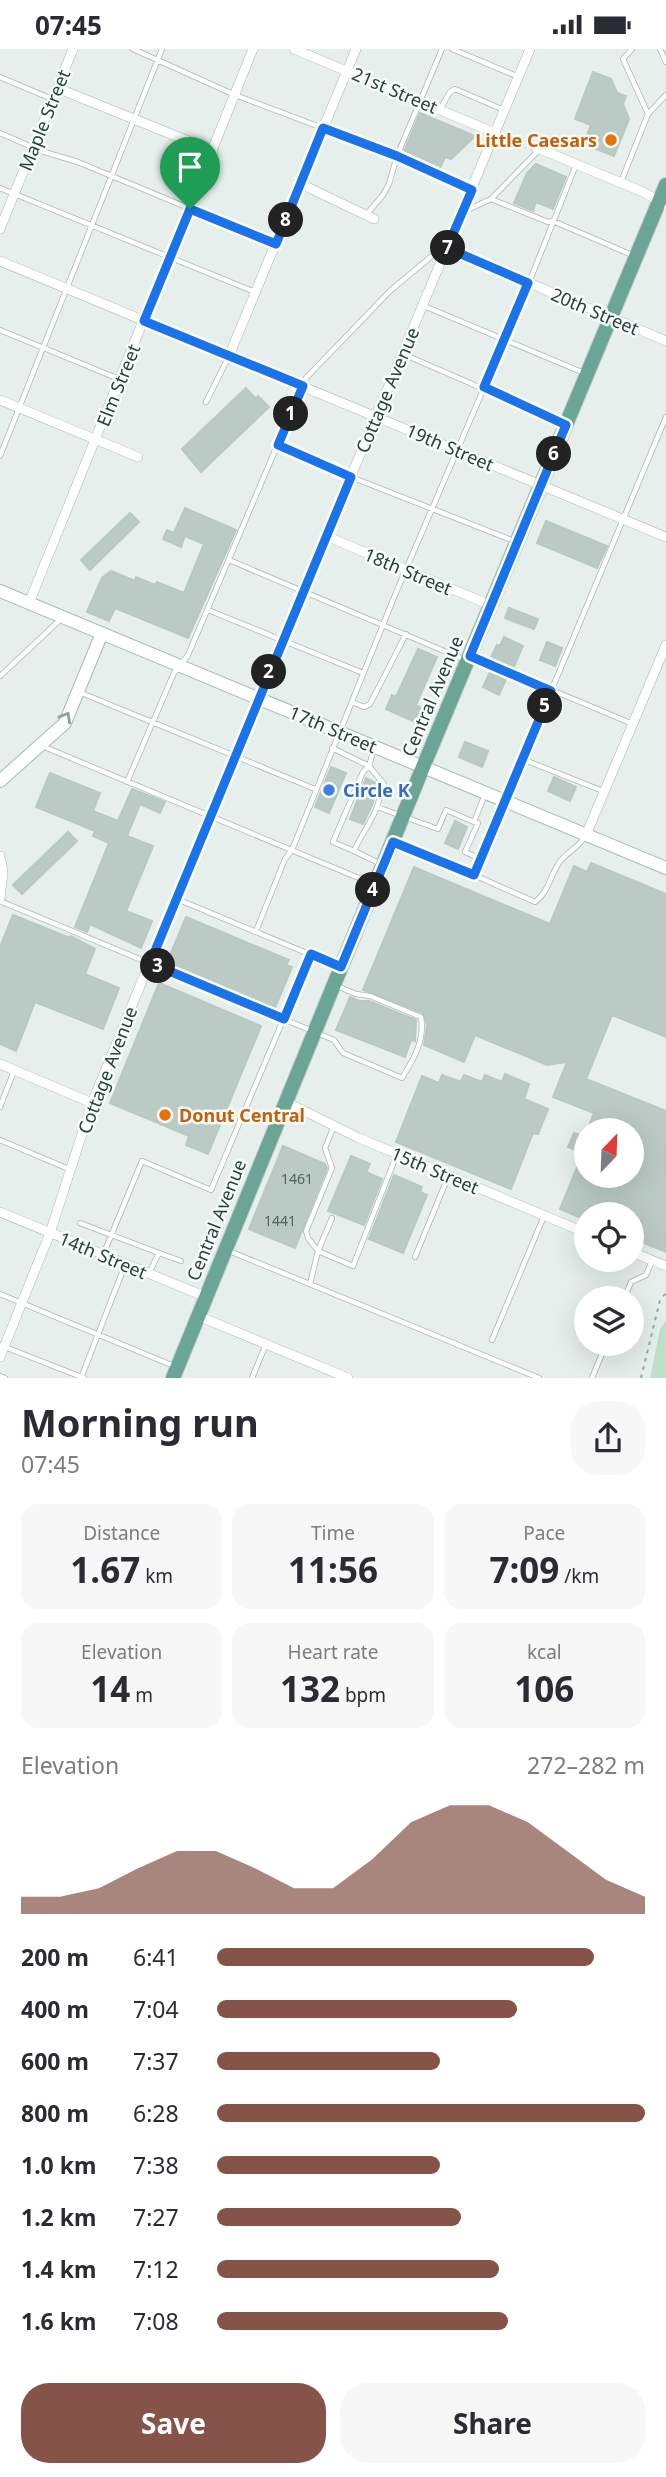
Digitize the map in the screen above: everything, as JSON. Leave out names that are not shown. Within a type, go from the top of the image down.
[{"type":"main road","name":"Central Avenue","points":[[175,1373],[490,605],[637,257],[663,203],[666,185]]},
{"type":"street","name":"Elm Street","points":[[29,603],[253,49]]},
{"type":"street","name":"21st Street","points":[[294,49],[495,133]]},
{"type":"street","points":[[229,356],[356,49]]},
{"type":"street","name":"Maple Street","points":[[0,229],[70,50]]},
{"type":"street","name":"Cottage Avenue","points":[[0,1357],[2,1346],[50,1233],[92,1103],[528,50]]},
{"type":"street","points":[[57,88],[213,151]]},
{"type":"street","points":[[538,148],[643,191],[663,203]]},
{"type":"street","points":[[301,184],[370,218]]},
{"type":"street","name":"20th Street","points":[[447,248],[666,341]]},
{"type":"street","name":"19th Street","points":[[0,261],[666,537]]},
{"type":"street","points":[[0,401],[138,457]]},
{"type":"street","name":"18th Street","points":[[326,536],[490,605]]},
{"type":"street","name":"17th Street","points":[[0,591],[666,868]]},
{"type":"street","points":[[0,781],[65,723],[102,633]]},
{"type":"street","points":[[586,835],[666,645]]},
{"type":"street","points":[[0,856],[3,871],[0,899]]},
{"type":"street","points":[[0,1064],[92,1103]]},
{"type":"street","name":"15th Street","points":[[286,1102],[397,1154],[574,1228]]},
{"type":"street","name":"14th Street","points":[[0,1212],[206,1297]]},
{"type":"street","points":[[644,1257],[666,1266]]},
{"type":"street","points":[[198,1316],[348,1378]]},
{"type":"lane","points":[[133,49],[235,95],[397,156],[472,190]]},
{"type":"lane","points":[[0,456],[162,49]]},
{"type":"lane","points":[[370,218],[389,184],[397,156],[442,49]]},
{"type":"lane","points":[[452,49],[519,77]]},
{"type":"lane","points":[[632,49],[623,59],[648,114]]},
{"type":"lane","points":[[660,49],[666,62]]},
{"type":"lane","points":[[0,77],[52,99]]},
{"type":"lane","points":[[440,109],[455,89],[505,110]]},
{"type":"lane","points":[[621,183],[648,114],[663,102],[666,95]]},
{"type":"lane","points":[[0,133],[78,162],[276,244]]},
{"type":"lane","points":[[462,213],[491,199],[538,148]]},
{"type":"lane","points":[[256,931],[432,509],[459,451],[576,164]]},
{"type":"lane","points":[[0,188],[256,293]]},
{"type":"lane","points":[[491,199],[548,222],[553,221],[637,257]]},
{"type":"lane","points":[[127,782],[174,673],[188,655],[309,374],[390,291],[433,255],[447,248]]},
{"type":"lane","points":[[423,305],[587,375]]},
{"type":"lane","points":[[0,330],[121,380]]},
{"type":"lane","points":[[402,354],[484,387],[566,425]]},
{"type":"lane","points":[[206,402],[229,356]]},
{"type":"lane","points":[[474,875],[666,417]]},
{"type":"lane","points":[[278,445],[517,543]]},
{"type":"lane","points":[[229,560],[633,724]]},
{"type":"lane","points":[[208,610],[363,673]]},
{"type":"lane","points":[[0,676],[62,617]]},
{"type":"lane","points":[[352,702],[364,706],[370,704],[406,634]]},
{"type":"lane","points":[[78,692],[315,789]]},
{"type":"lane","points":[[41,745],[375,885]]},
{"type":"lane","points":[[375,747],[369,766],[363,772],[333,842],[383,865]]},
{"type":"lane","points":[[332,748],[369,766],[384,783],[377,807],[354,851]]},
{"type":"lane","points":[[522,759],[604,792]]},
{"type":"lane","points":[[474,822],[486,793]]},
{"type":"lane","points":[[377,807],[438,829],[446,810],[478,823],[465,852],[481,859]]},
{"type":"lane","points":[[393,842],[536,902],[542,897],[560,860],[580,846],[586,835]]},
{"type":"lane","points":[[0,899],[334,1040],[343,1053],[402,1078],[424,1032],[421,1017],[370,996],[356,994],[334,985]]},
{"type":"lane","points":[[176,899],[341,967]]},
{"type":"lane","points":[[103,1255],[142,1161],[211,1190],[311,954]]},
{"type":"lane","points":[[0,1107],[14,1070]]},
{"type":"lane","points":[[334,1126],[325,1148],[331,1168],[306,1231],[318,1251],[353,1266],[397,1154]]},
{"type":"lane","points":[[0,1140],[70,1169]]},
{"type":"lane","points":[[415,1257],[449,1176]]},
{"type":"lane","points":[[492,1339],[545,1215]]},
{"type":"lane","points":[[310,1284],[318,1251],[332,1218]]},
{"type":"lane","points":[[80,1223],[181,1261]]},
{"type":"lane","points":[[225,1249],[539,1378]]},
{"type":"lane","points":[[148,1273],[159,1252]]},
{"type":"lane","points":[[629,1286],[631,1282],[646,1275],[652,1260]]},
{"type":"lane","points":[[2,1346],[82,1378],[126,1264]]},
{"type":"lane","points":[[0,1294],[98,1335],[175,1373]]},
{"type":"lane","points":[[252,1378],[266,1344]]},
{"type":"lane","points":[[592,1378],[601,1356]]},
{"type":"path","points":[[641,1378],[660,1300],[666,1293]]},
{"type":"green space","points":[[666,1321],[666,1378],[650,1378],[660,1329]]},
{"type":"building","points":[[593,72],[611,79],[617,93],[626,96],[623,104],[629,119],[614,156],[583,144],[591,125],[575,119]]},
{"type":"building","points":[[420,113],[475,136],[451,159],[445,157],[439,170],[403,154]]},
{"type":"building","points":[[536,164],[566,177],[553,209],[536,202],[533,211],[514,203],[527,173]]},
{"type":"building","points":[[246,388],[256,399],[258,396],[269,407],[201,472],[182,449]]},
{"type":"building","points":[[185,508],[236,530],[188,638],[115,608],[109,621],[87,612],[102,578],[111,571],[135,581],[136,577],[155,585],[157,582],[184,593],[204,544],[185,536],[181,547],[163,539],[167,530],[174,533]]},
{"type":"building","points":[[130,513],[139,522],[90,570],[81,560]]},
{"type":"building","points":[[546,521],[607,546],[597,568],[537,543]]},
{"type":"building","points":[[509,608],[538,619],[534,629],[505,618]]},
{"type":"building","points":[[504,637],[523,646],[513,669],[490,659]]},
{"type":"building","points":[[547,642],[562,648],[555,666],[540,660]]},
{"type":"building","points":[[418,649],[437,657],[416,705],[421,708],[415,722],[386,709],[392,695],[396,697]]},
{"type":"building","points":[[491,670],[507,677],[499,695],[483,687]]},
{"type":"building","points":[[465,742],[488,751],[482,767],[459,757]]},
{"type":"building","name":"Circle K","points":[[331,767],[346,773],[329,813],[315,807]]},
{"type":"building","points":[[50,773],[100,793],[93,811],[118,821],[132,789],[165,802],[160,813],[140,804],[127,836],[153,846],[126,911],[152,921],[141,948],[90,924],[87,932],[75,927],[109,843],[93,836],[95,831],[36,807]]},
{"type":"building","points":[[554,777],[576,787],[570,801],[548,791]]},
{"type":"building","name":"Circle K","points":[[366,778],[379,785],[363,824],[350,819]]},
{"type":"building","points":[[455,821],[467,827],[458,849],[445,843]]},
{"type":"building","points":[[68,832],[77,841],[22,894],[13,885]]},
{"type":"building","points":[[591,863],[666,894],[666,1037],[612,1015],[586,1079],[666,1111],[666,1252],[644,1243],[644,1202],[574,1202],[574,1215],[560,1209],[574,1175],[574,1188],[644,1188],[644,1118],[592,1118],[594,1113],[553,1097],[567,1062],[547,1065],[475,1035],[464,1062],[424,1045],[427,1025],[423,1013],[363,990],[414,867],[550,924],[574,866],[587,872]]},
{"type":"building","points":[[13,915],[70,938],[71,936],[95,949],[85,974],[119,988],[103,1029],[35,1002],[16,1051],[0,1044],[0,947]]},
{"type":"building","points":[[186,917],[289,960],[286,965],[292,967],[274,1010],[166,965]]},
{"type":"building","points":[[159,983],[261,1026],[208,1154],[186,1145],[189,1136],[110,1103]]},
{"type":"building","points":[[350,997],[369,1001],[416,1020],[415,1041],[411,1040],[405,1057],[336,1030]]},
{"type":"building","points":[[505,1074],[529,1084],[524,1099],[548,1109],[538,1134],[533,1133],[511,1189],[396,1142],[422,1076],[439,1083],[442,1075],[461,1082],[464,1075],[482,1082],[485,1075],[502,1082]]},
{"type":"building","points":[[574,1133],[574,1149],[568,1147]]},
{"type":"building","points":[[283,1146],[325,1164],[327,1168],[295,1248],[249,1229]]},
{"type":"building","points":[[351,1156],[370,1164],[366,1172],[382,1179],[364,1225],[328,1211]]},
{"type":"building","points":[[394,1175],[422,1187],[420,1192],[427,1195],[403,1253],[369,1239]]},
{"type":"place","name":"Little Caesars","points":[[611,140]]},
{"type":"place","name":"Circle K","points":[[329,790]]},
{"type":"place","name":"Donut Central","points":[[165,1115]]},
{"type":"route","points":[[323,128],[397,156],[472,190],[447,248],[528,283],[484,387],[566,425],[470,656],[551,691],[474,875],[393,842],[341,967],[311,954],[284,1019],[150,963],[351,477],[278,445],[303,386],[144,321],[190,209],[276,244],[323,128]]}]
